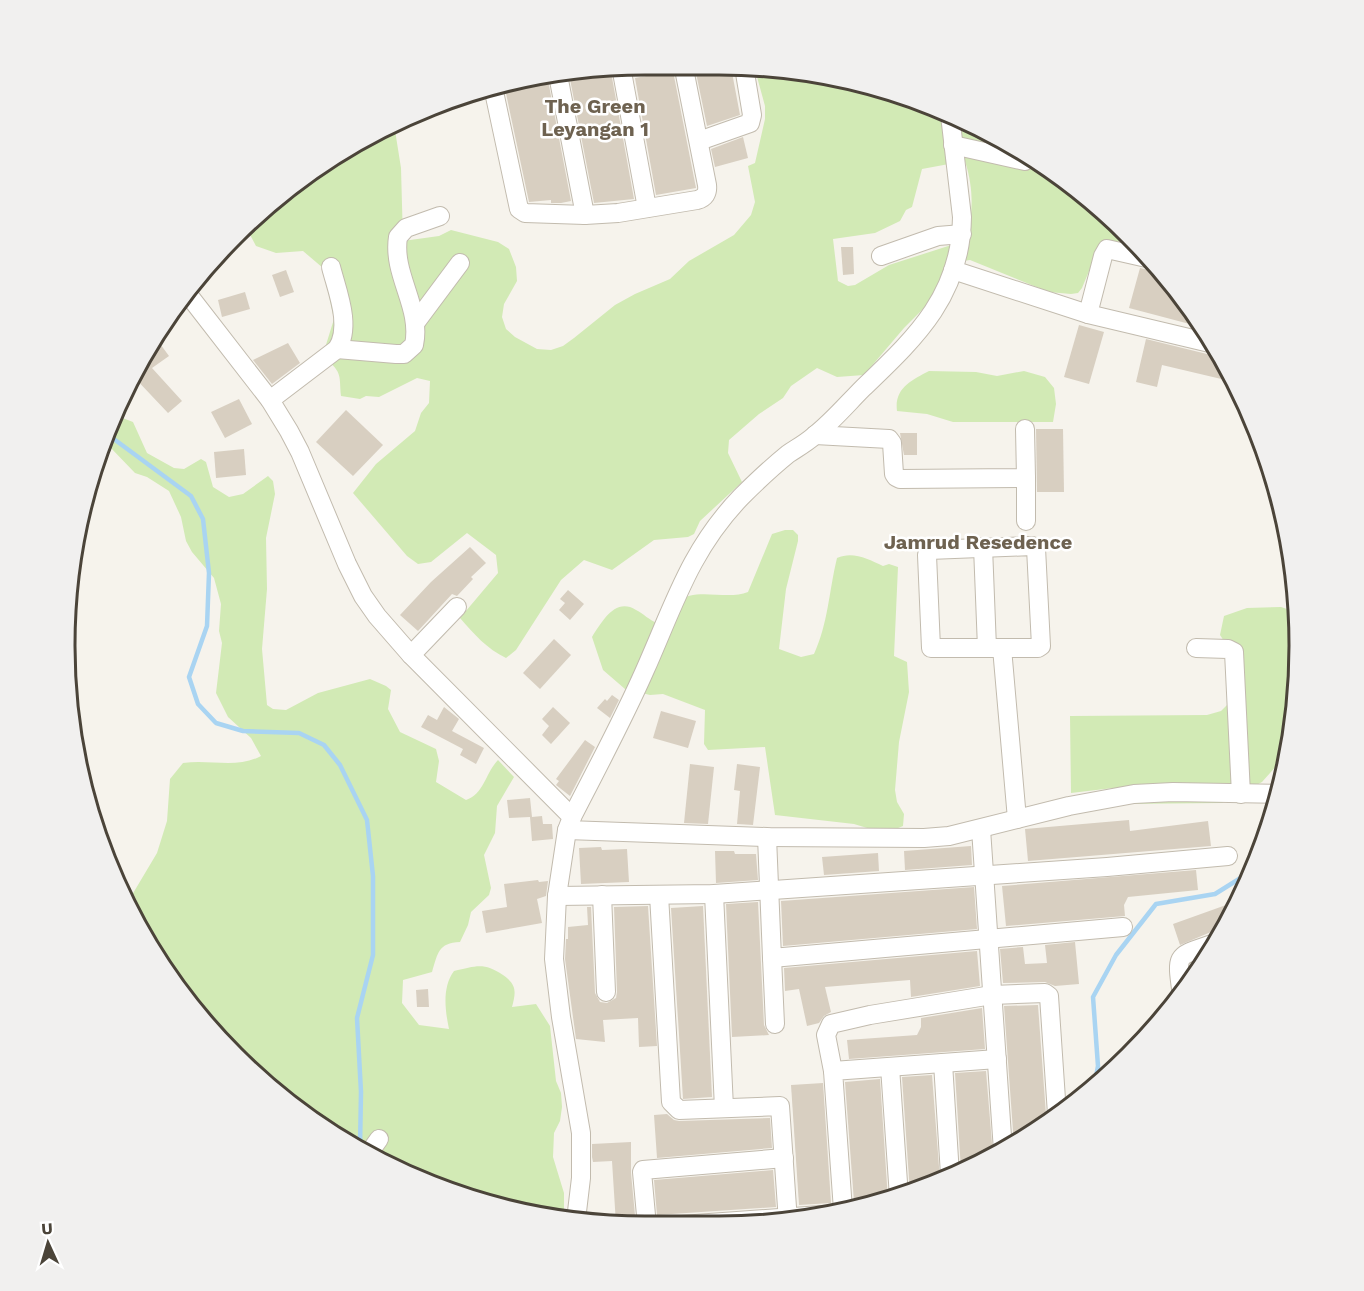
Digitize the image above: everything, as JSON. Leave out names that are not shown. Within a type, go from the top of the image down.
[{"type":"street","points":[[495,95],[519,209],[525,213],[585,215],[618,213],[698,200],[706,194],[707,185],[685,75]]},
{"type":"street","points":[[623,76],[648,208]]},
{"type":"street","points":[[699,141],[750,123],[752,115],[745,76]]},
{"type":"street","points":[[559,82],[585,215]]},
{"type":"street","points":[[577,1212],[581,1178],[581,1133],[556,987],[554,933],[557,896],[569,823],[645,671],[676,593],[712,531],[742,496],[788,454],[815,435],[925,325],[935,310],[953,270],[962,234],[951,124]]},
{"type":"street","points":[[952,145],[1017,159]]},
{"type":"street","points":[[337,348],[404,354],[414,345],[416,322],[398,263],[398,237],[406,228],[440,216]]},
{"type":"street","points":[[881,256],[938,236],[962,234]]},
{"type":"street","points":[[1088,314],[1103,256],[1107,249],[1134,255]]},
{"type":"street","points":[[416,322],[460,263]]},
{"type":"street","points":[[270,400],[337,348],[344,334],[331,267]]},
{"type":"street","points":[[953,270],[1088,314],[1201,341]]},
{"type":"street","points":[[192,299],[270,400],[300,452],[347,564],[363,596],[377,616],[569,823],[767,837],[902,839],[949,836],[1089,801],[1134,794],[1173,792],[1270,794]]},
{"type":"street","points":[[1026,429],[1026,521]]},
{"type":"street","points":[[815,435],[889,439],[892,443],[894,474],[900,479],[1026,478]]},
{"type":"street","points":[[1032,546],[1037,552],[1041,646],[1038,648],[994,648],[932,648],[929,632],[928,551],[1032,546]]},
{"type":"street","points":[[983,547],[1017,819]]},
{"type":"street","points":[[411,655],[457,607]]},
{"type":"street","points":[[1196,648],[1228,648],[1234,652],[1241,794]]},
{"type":"street","points":[[981,829],[1002,1141]]},
{"type":"street","points":[[767,837],[775,1024]]},
{"type":"street","points":[[557,896],[769,891],[1228,856]]},
{"type":"street","points":[[714,894],[724,1108]]},
{"type":"street","points":[[602,895],[606,992]]},
{"type":"street","points":[[659,895],[670,1099],[679,1110],[779,1106],[787,1212]]},
{"type":"street","points":[[772,958],[1123,927]]},
{"type":"street","points":[[1180,980],[1178,965],[1181,957],[1185,953],[1203,947]]},
{"type":"street","points":[[842,1202],[833,1071],[826,1035],[831,1024],[870,1015],[992,995],[1045,993],[1049,996],[1056,1105]]},
{"type":"street","points":[[833,1071],[997,1059]]},
{"type":"street","points":[[943,1063],[950,1167]]},
{"type":"street","points":[[890,1067],[898,1187]]},
{"type":"street","points":[[646,1216],[643,1170],[784,1158]]},
{"type":"green space","points":[[757,76],[830,86],[902,105],[937,118],[1004,151],[1066,193],[1121,241],[1107,243],[1094,259],[1082,288],[1078,293],[1071,294],[1049,292],[970,260],[950,263],[940,287],[864,375],[837,377],[817,368],[791,386],[783,398],[759,414],[729,440],[728,453],[742,482],[700,521],[694,534],[688,537],[654,540],[612,570],[584,560],[561,580],[516,650],[506,658],[487,646],[460,618],[498,573],[496,555],[467,533],[431,562],[418,564],[407,556],[353,493],[376,464],[415,431],[421,413],[429,403],[430,381],[417,378],[379,397],[366,396],[360,399],[341,396],[338,372],[326,359],[325,348],[334,319],[323,268],[303,251],[276,253],[256,246],[250,235],[298,193],[329,171],[360,151],[395,133],[401,168],[403,241],[439,236],[451,230],[498,242],[509,249],[516,267],[517,281],[504,304],[502,317],[506,329],[515,337],[537,349],[551,350],[563,346],[615,305],[670,279],[689,261],[734,235],[751,215],[755,202],[748,166],[755,163],[765,119],[765,106]],"holes":[[[965,161],[972,200],[967,240],[889,265],[855,285],[848,286],[838,281],[833,239],[875,233],[900,221],[906,210],[912,207],[922,169]]]},
{"type":"green space","points":[[929,371],[976,372],[997,376],[1024,371],[1045,377],[1054,388],[1056,404],[1053,422],[953,422],[927,414],[897,411],[898,396],[901,391]]},
{"type":"green space","points":[[122,418],[133,422],[147,453],[174,468],[184,469],[201,459],[206,462],[213,487],[229,497],[243,494],[268,476],[273,481],[275,494],[266,538],[267,589],[262,649],[267,705],[273,709],[286,710],[318,693],[370,679],[391,690],[388,709],[400,732],[436,749],[439,761],[436,782],[466,800],[481,788],[498,760],[514,777],[497,806],[495,833],[484,855],[491,888],[489,895],[471,912],[460,942],[447,944],[440,950],[432,972],[403,980],[402,1003],[419,1025],[449,1029],[445,999],[450,977],[454,971],[480,966],[496,971],[511,982],[515,993],[512,1007],[536,1004],[550,1026],[556,1081],[561,1093],[562,1107],[560,1121],[554,1133],[553,1157],[564,1193],[564,1210],[498,1197],[427,1173],[360,1140],[329,1120],[298,1098],[242,1049],[193,993],[151,931],[132,894],[157,853],[167,821],[170,779],[183,763],[233,763],[261,756],[251,738],[228,717],[216,693],[222,643],[219,631],[221,604],[214,578],[192,552],[186,541],[181,517],[169,491],[147,477],[135,473],[110,447]]},
{"type":"green space","points":[[793,530],[798,535],[798,541],[786,589],[779,649],[801,657],[814,654],[819,643],[837,558],[849,555],[883,566],[889,564],[898,567],[894,656],[907,662],[909,692],[899,742],[895,790],[897,802],[904,814],[903,826],[891,831],[877,831],[854,824],[775,815],[765,747],[708,750],[704,744],[705,710],[663,694],[650,695],[625,689],[603,670],[592,637],[615,609],[628,607],[657,623],[671,607],[685,597],[748,592],[772,534]]},
{"type":"green space","points":[[1281,607],[1288,609],[1288,683],[1284,720],[1276,766],[1262,782],[1222,803],[1121,804],[1113,788],[1071,793],[1070,716],[1207,715],[1221,711],[1230,702],[1234,656],[1220,635],[1224,616],[1247,608]]},
{"type":"building","points":[[674,75],[696,188],[656,195],[635,78]]},
{"type":"building","points":[[696,75],[733,75],[740,115],[707,126]]},
{"type":"building","points":[[612,76],[634,199],[594,203],[570,80]]},
{"type":"building","points":[[549,84],[571,201],[529,202],[506,92]]},
{"type":"building","points":[[743,137],[748,158],[715,167],[711,149]]},
{"type":"building","points":[[841,247],[853,247],[854,274],[843,275]]},
{"type":"building","points":[[1140,268],[1148,270],[1189,324],[1129,308]]},
{"type":"building","points":[[286,270],[294,292],[280,297],[272,275]]},
{"type":"building","points":[[245,292],[250,309],[222,317],[218,300]]},
{"type":"building","points":[[1079,325],[1104,332],[1089,384],[1064,377]]},
{"type":"building","points":[[1146,339],[1210,355],[1223,379],[1162,365],[1157,387],[1136,382]]},
{"type":"building","points":[[288,343],[300,363],[272,384],[253,360]]},
{"type":"building","points":[[161,345],[169,356],[152,368],[182,401],[168,413],[139,383]]},
{"type":"building","points":[[239,399],[252,424],[225,438],[211,412]]},
{"type":"building","points":[[346,410],[383,445],[353,476],[316,442]]},
{"type":"building","points":[[1036,429],[1063,429],[1064,492],[1037,492]]},
{"type":"building","points":[[900,433],[917,433],[917,455],[904,455]]},
{"type":"building","points":[[244,449],[246,475],[216,478],[214,452]]},
{"type":"building","points":[[470,547],[486,563],[471,577],[473,579],[457,596],[452,594],[418,631],[400,615],[431,582]]},
{"type":"building","points":[[568,590],[584,604],[570,620],[559,610],[565,603],[560,599]]},
{"type":"building","points":[[554,639],[571,655],[540,689],[523,673]]},
{"type":"building","points":[[612,695],[619,700],[610,718],[597,708]]},
{"type":"building","points":[[444,707],[459,719],[452,731],[484,748],[476,764],[460,755],[463,749],[421,727],[428,715],[437,720]]},
{"type":"building","points":[[553,707],[570,723],[551,744],[542,735],[549,726],[542,719]]},
{"type":"building","points":[[661,711],[696,721],[688,748],[653,738]]},
{"type":"building","points":[[585,740],[595,747],[570,796],[556,785],[559,781],[556,779]]},
{"type":"building","points":[[690,764],[714,767],[708,824],[684,823]]},
{"type":"building","points":[[737,764],[760,767],[753,825],[737,824],[740,791],[734,790]]},
{"type":"building","points":[[530,798],[532,817],[542,816],[543,824],[552,824],[553,839],[532,841],[530,817],[509,818],[507,800]]},
{"type":"building","points":[[1129,820],[1130,831],[1208,821],[1211,846],[1028,861],[1025,829]]},
{"type":"building","points":[[971,846],[972,865],[905,870],[904,851]]},
{"type":"building","points":[[601,847],[602,850],[627,849],[629,882],[581,884],[579,848]]},
{"type":"building","points":[[715,851],[756,854],[758,880],[716,883]]},
{"type":"building","points":[[878,853],[879,871],[824,875],[822,857]]},
{"type":"building","points":[[1196,870],[1198,890],[1128,897],[1124,905],[1125,916],[1006,926],[1002,886]]},
{"type":"building","points":[[538,880],[539,882],[548,881],[546,896],[537,899],[542,923],[486,933],[482,911],[507,907],[504,884]]},
{"type":"building","points":[[974,887],[977,929],[783,946],[781,901]]},
{"type":"building","points":[[758,902],[764,1025],[769,1035],[732,1037],[726,904]]},
{"type":"building","points":[[1226,905],[1212,932],[1180,945],[1173,924]]},
{"type":"building","points":[[648,906],[657,1046],[639,1047],[638,1018],[603,1020],[605,1042],[576,1039],[565,959],[568,927],[588,925],[587,907],[591,907],[595,993],[600,1002],[607,1003],[616,998],[617,992],[614,907]]},
{"type":"building","points":[[703,906],[712,1097],[683,1099],[671,908]]},
{"type":"building","points":[[1075,942],[1079,984],[1055,986],[1045,982],[1003,983],[1000,949],[1023,947],[1025,964],[1047,963],[1045,945]]},
{"type":"building","points":[[977,951],[980,986],[911,997],[910,980],[825,987],[831,1012],[819,1023],[807,1026],[799,989],[785,991],[784,968]]},
{"type":"building","points":[[428,989],[429,1007],[417,1007],[416,990]]},
{"type":"building","points":[[1038,1005],[1046,1112],[1013,1134],[1004,1006]]},
{"type":"building","points":[[982,1008],[985,1049],[849,1059],[847,1040],[917,1035],[921,1027],[921,1018]]},
{"type":"building","points":[[986,1071],[992,1146],[961,1162],[955,1073]]},
{"type":"building","points":[[932,1075],[939,1172],[909,1183],[902,1077]]},
{"type":"building","points":[[880,1079],[887,1190],[854,1200],[845,1082]]},
{"type":"building","points":[[823,1083],[831,1203],[799,1205],[791,1085]]},
{"type":"building","points":[[667,1114],[679,1121],[770,1118],[772,1148],[657,1158],[654,1115]]},
{"type":"building","points":[[631,1142],[635,1216],[615,1215],[612,1161],[593,1162],[592,1144]]},
{"type":"building","points":[[773,1170],[776,1207],[657,1215],[654,1180]]},
{"type":"waterway","points":[[114,439],[191,496],[203,519],[209,573],[207,626],[189,677],[198,704],[216,723],[243,731],[299,733],[324,745],[340,765],[367,820],[373,876],[373,955],[357,1018],[361,1092],[360,1140]]},
{"type":"waterway","points":[[1097,1072],[1093,997],[1116,955],[1156,904],[1215,894],[1239,879]]},
{"type":"district","name":"The Green Leyangan 1","points":[[595,118]]},
{"type":"district","name":"Jamrud Resedence","points":[[978,542]]}]
